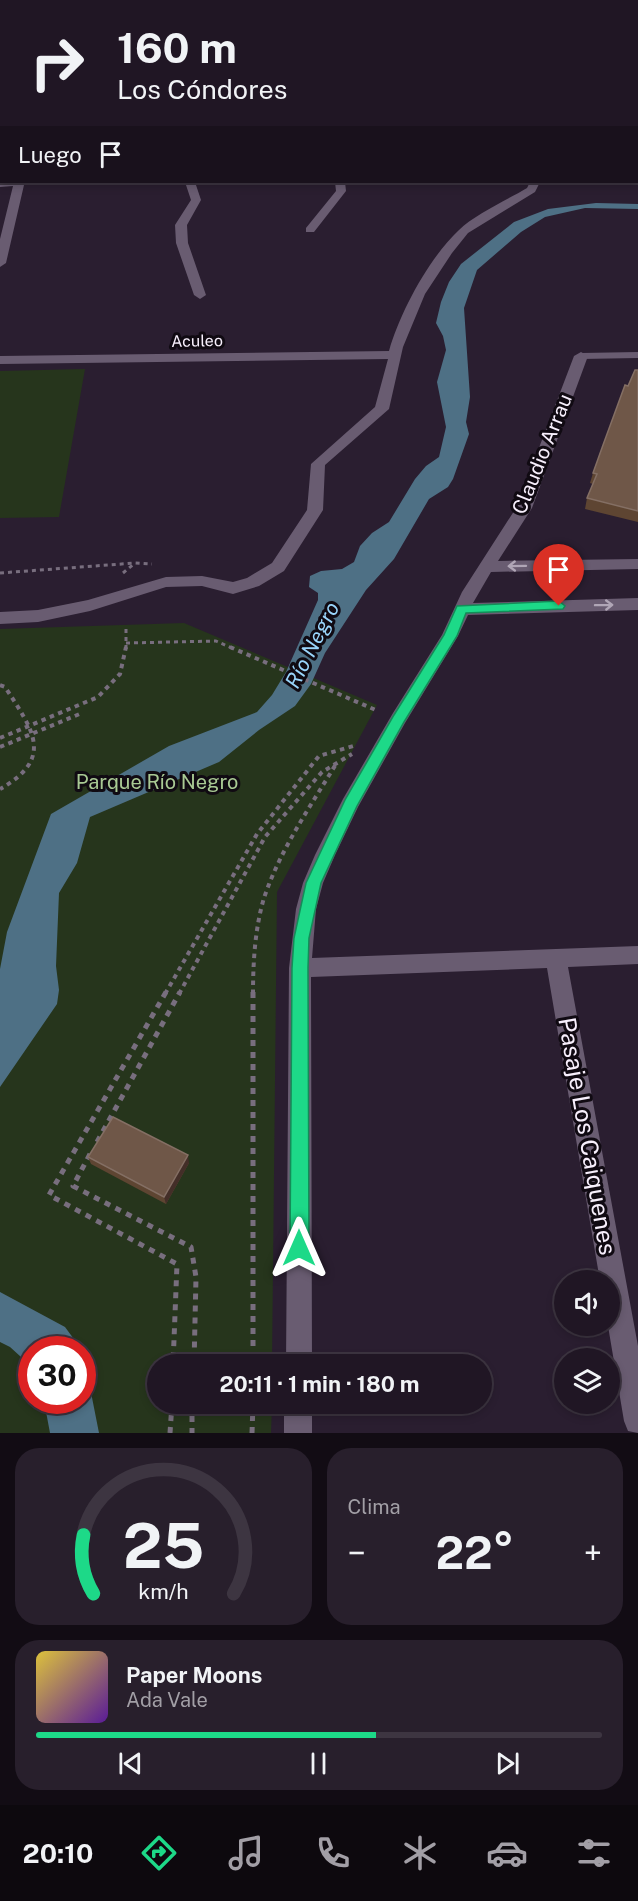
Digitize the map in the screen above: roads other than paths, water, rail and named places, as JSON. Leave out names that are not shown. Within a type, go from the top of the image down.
[{"type":"street","points":[[0,263],[20,183]]},
{"type":"street","points":[[190,183],[196,200],[181,225],[182,243],[200,295]]},
{"type":"street","points":[[310,230],[341,191],[340,183]]},
{"type":"street","points":[[0,618],[38,616],[166,582],[202,581],[233,588],[253,582],[278,567],[315,510],[318,464],[382,409],[395,355],[419,294],[447,251],[464,231],[531,190],[534,183]]},
{"type":"street","name":"Aculeo","points":[[0,360],[395,355]]},
{"type":"street","name":"Claudio Arrau","points":[[298,1354],[300,968],[302,938],[313,883],[350,804],[394,726],[450,636],[461,609],[528,499],[581,356]]},
{"type":"street","points":[[486,567],[638,564]]},
{"type":"street","points":[[461,609],[638,604]]},
{"type":"street","points":[[300,968],[638,956]]},
{"type":"street","name":"Pasaje Los Caiquenes","points":[[556,958],[638,1421]]},
{"type":"street","points":[[298,1414],[298,1433]]},
{"type":"lane","points":[[581,356],[638,355]]},
{"type":"water","name":"Río Negro","points":[[596,203],[638,204],[638,209],[585,208],[545,217],[521,232],[477,270],[464,308],[470,397],[466,422],[469,434],[453,479],[448,487],[429,499],[394,559],[366,590],[325,653],[311,684],[295,706],[259,730],[219,762],[90,817],[77,863],[59,893],[57,1004],[0,1087],[0,969],[7,932],[51,814],[169,746],[257,712],[272,695],[286,672],[318,600],[318,593],[309,587],[310,576],[321,571],[342,569],[354,562],[360,546],[372,533],[389,522],[415,479],[426,466],[439,457],[446,427],[437,382],[446,350],[443,336],[436,323],[449,282],[461,264],[514,222],[548,209]]},
{"type":"water","points":[[0,1292],[65,1327],[72,1336],[18,1336],[18,1354],[0,1342]]},
{"type":"water","points":[[46,1414],[95,1414],[99,1433],[50,1433]]},
{"type":"park label","name":"Parque Río Negro","points":[[157,782]]}]
